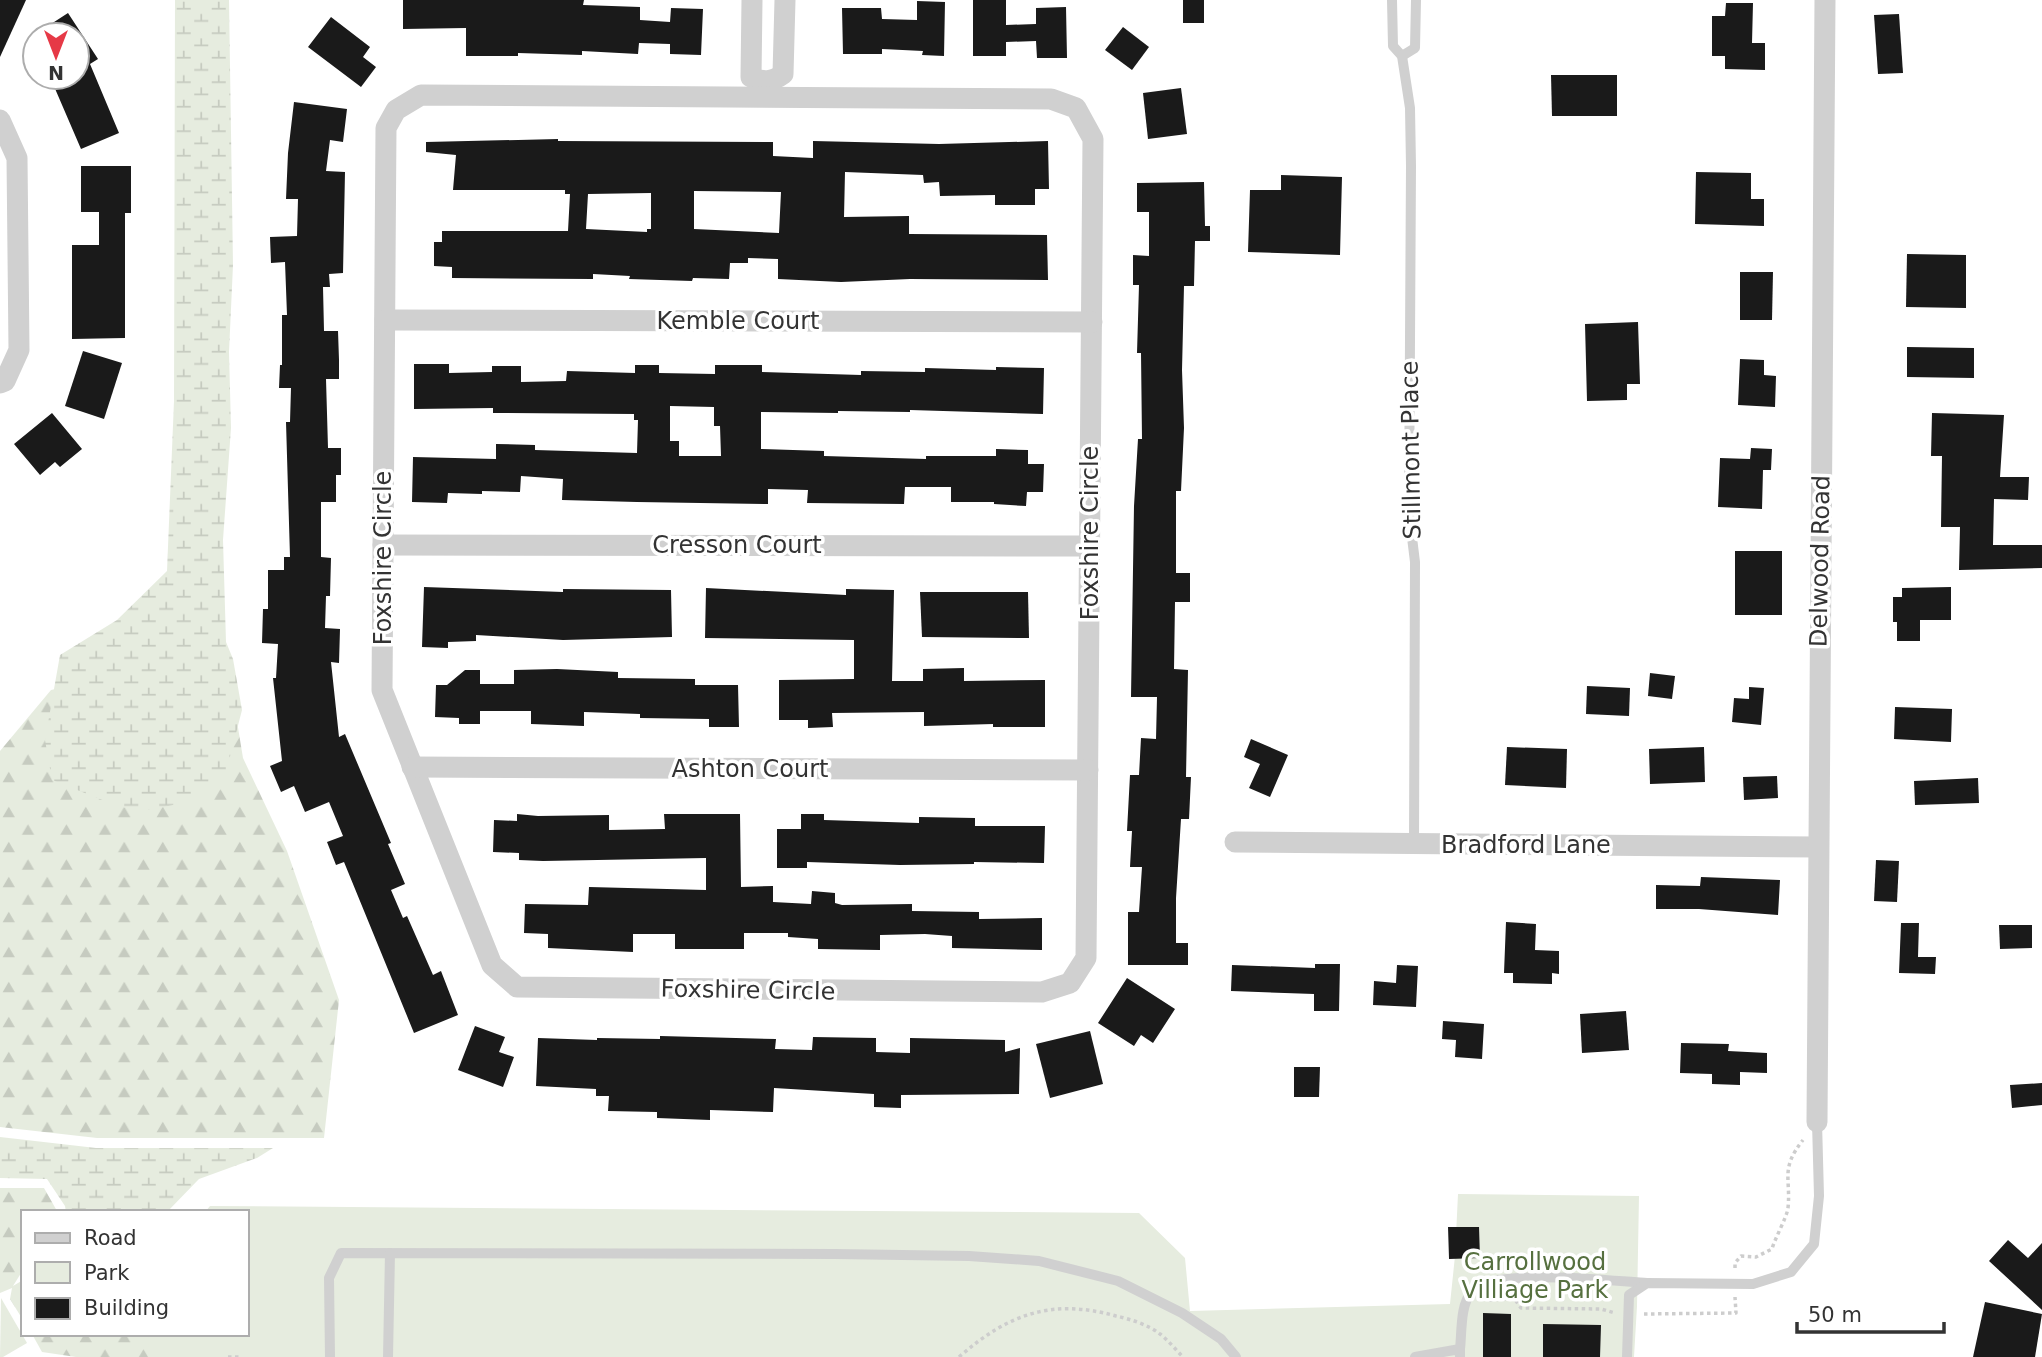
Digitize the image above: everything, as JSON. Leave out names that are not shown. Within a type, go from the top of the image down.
[{"type":"street","points":[[752,0],[751,77],[766,90],[783,74],[785,0]]},
{"type":"street","name":"Delwood Road","points":[[1817,1122],[1825,0]]},
{"type":"street","name":"Foxshire Circle","points":[[766,90],[1051,99],[1076,108],[1093,139],[1092,322],[1086,958],[1070,983],[1042,992],[517,987],[492,965],[382,690],[384,320],[386,128],[396,110],[421,95],[766,90]]},
{"type":"street","points":[[0,120],[17,158],[19,350],[5,381],[0,383]]},
{"type":"street","name":"Kemble Court","points":[[384,320],[1092,322]]},
{"type":"street","name":"Cresson Court","points":[[383,545],[1090,546]]},
{"type":"street","name":"Ashton Court","points":[[412,767],[1088,770]]},
{"type":"street","name":"Bradford Lane","points":[[1235,842],[1818,847]]},
{"type":"lane","name":"Stillmont Place","points":[[1392,0],[1393,46],[1402,56],[1410,108],[1412,166],[1409,513],[1415,573],[1414,844]]},
{"type":"lane","points":[[1402,56],[1415,48],[1416,0]]},
{"type":"lane","points":[[1392,16],[1416,16]]},
{"type":"lane","points":[[1415,1357],[1460,1353],[1465,1301],[1473,1289],[1485,1282],[1513,1276],[1647,1283],[1753,1284],[1791,1272],[1814,1244],[1819,1196],[1817,1122]]},
{"type":"lane","points":[[388,1357],[390,1253]]},
{"type":"lane","points":[[330,1357],[329,1278],[341,1254],[390,1253],[835,1254],[969,1256],[1039,1261],[1118,1282],[1182,1313],[1220,1339],[1236,1357]]},
{"type":"lane","points":[[1627,1357],[1629,1294],[1647,1283]]},
{"type":"path","points":[[959,1357],[991,1332],[1026,1315],[1058,1307],[1097,1310],[1127,1319],[1159,1333],[1183,1357]]},
{"type":"path","points":[[228,1357],[242,1357]]},
{"type":"green space","points":[[175,0],[229,0],[233,265],[229,352],[231,428],[223,540],[226,642],[233,659],[242,710],[225,776],[191,801],[150,810],[120,807],[52,780],[45,740],[60,655],[117,620],[167,571],[174,401]]},
{"type":"green space","points":[[142,670],[230,679],[243,758],[287,851],[339,1000],[324,1138],[97,1138],[0,1127],[0,751],[51,690]]},
{"type":"green space","points":[[0,1137],[96,1148],[273,1148],[257,1158],[199,1179],[169,1210],[66,1210],[47,1179],[0,1178]]},
{"type":"green space","points":[[0,1188],[44,1188],[56,1210],[21,1210],[21,1273],[13,1286],[21,1281],[21,1317],[10,1299],[12,1288],[0,1293]]},
{"type":"green space","name":"Carrollwood Villiage Park","points":[[1458,1194],[1639,1196],[1634,1357],[149,1357],[148,1336],[248,1336],[248,1210],[207,1210],[210,1206],[1139,1213],[1185,1258],[1190,1311],[1450,1304]]},
{"type":"green space","points":[[1,1298],[27,1343],[0,1357]]},
{"type":"green space","points":[[33,1336],[155,1336],[160,1357],[76,1357],[42,1352]]},
{"type":"building","points":[[0,0],[26,0],[0,57]]},
{"type":"building","points":[[403,0],[584,0],[583,5],[640,7],[640,20],[670,22],[671,8],[703,9],[701,55],[670,54],[670,44],[639,43],[638,54],[582,51],[582,55],[518,53],[518,56],[466,56],[466,28],[403,29]]},
{"type":"building","points":[[973,0],[1006,0],[1006,25],[1036,24],[1036,8],[1066,7],[1067,58],[1037,58],[1036,41],[1006,42],[1006,56],[973,56]]},
{"type":"building","points":[[1183,0],[1204,0],[1204,23],[1183,23]]},
{"type":"building","points":[[917,1],[945,2],[944,56],[922,55],[923,51],[882,49],[882,54],[843,54],[842,8],[881,8],[882,19],[917,20]]},
{"type":"building","points":[[1726,3],[1753,3],[1752,43],[1765,43],[1765,70],[1725,69],[1725,56],[1712,56],[1712,16],[1725,16]]},
{"type":"building","points":[[68,13],[73,21],[56,21]]},
{"type":"building","points":[[1899,14],[1903,73],[1878,74],[1874,15]]},
{"type":"building","points":[[331,17],[370,47],[363,57],[376,67],[361,87],[308,47]]},
{"type":"building","points":[[1123,27],[1149,47],[1132,70],[1105,50]]},
{"type":"building","points":[[91,48],[98,59],[91,63]]},
{"type":"building","points":[[91,66],[119,133],[81,149],[56,91],[91,91]]},
{"type":"building","points":[[1551,75],[1617,75],[1617,116],[1552,116]]},
{"type":"building","points":[[1181,88],[1187,134],[1148,139],[1143,93]]},
{"type":"building","points":[[294,102],[347,109],[343,142],[330,140],[326,171],[345,172],[343,273],[329,274],[330,287],[323,287],[324,331],[338,331],[339,360],[339,379],[326,379],[328,448],[341,448],[341,475],[336,475],[336,502],[321,502],[321,557],[331,558],[330,596],[326,596],[325,628],[340,629],[339,663],[331,662],[339,737],[345,734],[391,843],[388,844],[405,884],[391,890],[403,918],[407,916],[433,975],[441,971],[458,1015],[414,1033],[344,862],[336,865],[327,842],[343,836],[329,802],[305,812],[294,786],[281,792],[270,766],[282,761],[273,678],[276,678],[278,644],[262,643],[263,609],[268,609],[268,570],[284,570],[284,557],[290,557],[286,422],[290,422],[291,388],[279,388],[282,315],[287,315],[285,262],[271,263],[270,237],[297,236],[298,199],[286,199]]},
{"type":"building","points":[[558,139],[773,142],[773,156],[813,158],[813,141],[939,144],[1048,141],[1049,189],[1035,189],[1035,205],[995,205],[995,195],[940,196],[939,182],[924,183],[923,175],[845,172],[844,217],[909,216],[909,234],[1047,235],[1048,280],[910,279],[841,282],[778,279],[778,259],[748,258],[748,263],[730,263],[729,279],[629,279],[630,276],[593,274],[593,279],[452,278],[452,267],[434,266],[434,242],[442,242],[442,231],[568,231],[570,194],[565,194],[565,190],[453,190],[456,155],[426,152],[426,142]],"holes":[[[694,191],[781,192],[779,233],[694,229]],[[651,193],[651,229],[647,229],[647,232],[586,229],[588,194]]]},
{"type":"building","points":[[81,166],[131,166],[131,213],[125,213],[125,338],[72,339],[72,245],[99,245],[99,212],[81,212]]},
{"type":"building","points":[[1696,172],[1751,173],[1751,199],[1764,199],[1764,226],[1695,224]]},
{"type":"building","points":[[1281,175],[1342,177],[1340,255],[1248,252],[1250,190],[1281,190]]},
{"type":"building","points":[[1204,182],[1205,226],[1210,226],[1210,241],[1195,241],[1194,286],[1184,286],[1184,428],[1181,491],[1176,491],[1176,573],[1190,573],[1190,602],[1175,602],[1174,669],[1188,670],[1186,777],[1191,777],[1189,819],[1181,819],[1176,943],[1188,943],[1188,965],[1128,965],[1128,912],[1139,912],[1142,867],[1130,867],[1132,831],[1127,831],[1130,775],[1139,775],[1141,738],[1156,739],[1157,697],[1131,697],[1134,506],[1138,439],[1142,439],[1141,353],[1137,353],[1139,285],[1133,285],[1133,255],[1149,256],[1149,212],[1137,212],[1137,183]]},
{"type":"building","points":[[1907,254],[1966,255],[1966,308],[1906,307]]},
{"type":"building","points":[[1740,272],[1773,272],[1772,320],[1740,320]]},
{"type":"building","points":[[1638,322],[1640,384],[1627,384],[1627,400],[1587,401],[1585,324]]},
{"type":"building","points":[[1907,347],[1974,348],[1974,378],[1907,377]]},
{"type":"building","points":[[83,351],[122,363],[104,419],[65,406]]},
{"type":"building","points":[[1740,359],[1764,360],[1764,375],[1776,376],[1775,407],[1738,405]]},
{"type":"building","points":[[414,364],[449,364],[449,373],[492,372],[492,366],[521,366],[521,382],[566,381],[567,371],[635,373],[635,365],[659,365],[659,373],[715,374],[715,365],[762,365],[762,372],[861,375],[861,371],[925,372],[925,368],[1044,368],[1043,414],[910,410],[761,412],[761,449],[824,451],[824,456],[926,459],[926,456],[996,456],[996,449],[1028,450],[1028,464],[1044,464],[1043,492],[1027,492],[1026,506],[994,502],[951,502],[951,487],[905,487],[904,504],[807,503],[808,490],[768,489],[768,504],[562,500],[563,479],[521,476],[520,492],[448,493],[447,503],[412,502],[413,457],[496,459],[496,444],[535,445],[535,450],[637,453],[638,420],[634,420],[634,414],[493,413],[493,408],[414,409]],"holes":[[[670,406],[714,407],[714,426],[720,426],[721,456],[679,456],[679,441],[670,441]]]},
{"type":"building","points":[[52,413],[82,449],[60,467],[55,462],[40,475],[14,444]]},
{"type":"building","points":[[1932,413],[2004,415],[2000,477],[2029,477],[2028,500],[1994,499],[1993,545],[2042,545],[2042,568],[1959,570],[1960,527],[1941,527],[1942,456],[1931,456]]},
{"type":"building","points":[[1751,448],[1772,449],[1771,470],[1763,470],[1762,509],[1718,507],[1720,458],[1750,459]]},
{"type":"building","points":[[1735,551],[1782,551],[1782,615],[1735,615]]},
{"type":"building","points":[[424,587],[563,592],[563,589],[671,590],[672,637],[563,640],[476,635],[476,641],[448,642],[448,648],[422,647]]},
{"type":"building","points":[[1951,587],[1951,620],[1920,620],[1920,641],[1897,641],[1897,622],[1893,622],[1893,597],[1902,597],[1902,588]]},
{"type":"building","points":[[706,588],[846,595],[846,589],[894,590],[892,681],[923,681],[923,669],[964,668],[964,681],[1045,680],[1045,727],[993,727],[993,724],[924,726],[924,712],[832,713],[833,727],[808,728],[808,720],[779,720],[779,680],[854,679],[854,640],[705,638]]},
{"type":"building","points":[[920,592],[1028,592],[1029,638],[922,637]]},
{"type":"building","points":[[465,670],[480,670],[480,684],[514,684],[514,670],[618,672],[618,678],[695,679],[695,685],[738,685],[739,727],[709,727],[709,719],[640,718],[640,714],[584,712],[584,726],[531,724],[531,711],[480,711],[480,724],[459,724],[459,718],[435,717],[436,685],[447,685]]},
{"type":"building","points":[[1650,673],[1675,676],[1672,699],[1648,696]]},
{"type":"building","points":[[1587,686],[1630,688],[1629,716],[1586,714]]},
{"type":"building","points":[[1749,687],[1764,688],[1761,725],[1732,722],[1734,698],[1749,699]]},
{"type":"building","points":[[1895,707],[1952,709],[1951,742],[1894,739]]},
{"type":"building","points":[[1251,739],[1288,755],[1270,797],[1249,788],[1260,764],[1244,757]]},
{"type":"building","points":[[1507,747],[1567,749],[1566,788],[1505,785]]},
{"type":"building","points":[[1704,747],[1705,782],[1650,784],[1649,749]]},
{"type":"building","points":[[1777,776],[1778,798],[1744,800],[1743,777]]},
{"type":"building","points":[[1978,778],[1979,803],[1915,805],[1914,781]]},
{"type":"building","points":[[517,814],[609,815],[609,830],[665,829],[664,814],[740,814],[741,887],[773,886],[773,902],[811,904],[812,891],[835,893],[835,903],[842,905],[912,904],[912,911],[979,912],[979,919],[1042,918],[1042,950],[952,948],[952,936],[925,934],[880,935],[880,950],[818,949],[818,939],[788,937],[788,933],[744,933],[744,949],[675,949],[675,934],[633,934],[633,952],[548,948],[548,934],[524,933],[525,904],[588,905],[589,887],[706,890],[706,858],[543,861],[519,860],[519,853],[493,852],[494,820],[517,821]]},
{"type":"building","points":[[801,814],[824,814],[824,820],[919,823],[919,817],[975,818],[975,826],[1045,826],[1044,863],[900,865],[807,862],[807,868],[777,868],[777,829],[801,829]]},
{"type":"building","points":[[1876,860],[1899,861],[1897,902],[1874,901]]},
{"type":"building","points":[[1701,877],[1780,880],[1778,915],[1699,909],[1656,909],[1656,885],[1700,886]]},
{"type":"building","points":[[1506,922],[1536,924],[1535,950],[1559,951],[1559,974],[1552,973],[1552,984],[1513,983],[1513,973],[1504,973]]},
{"type":"building","points":[[1901,923],[1919,923],[1918,957],[1936,957],[1935,974],[1899,973]]},
{"type":"building","points":[[1999,925],[2032,925],[2032,948],[2000,949]]},
{"type":"building","points":[[1315,964],[1340,964],[1339,1011],[1314,1011],[1314,994],[1231,991],[1232,965],[1315,968]]},
{"type":"building","points":[[1397,965],[1418,966],[1416,1007],[1373,1005],[1374,981],[1396,983]]},
{"type":"building","points":[[1127,978],[1175,1009],[1153,1043],[1141,1035],[1134,1046],[1098,1023]]},
{"type":"building","points":[[1626,1011],[1629,1050],[1582,1053],[1580,1014]]},
{"type":"building","points":[[1443,1021],[1484,1024],[1482,1059],[1455,1057],[1456,1040],[1442,1039]]},
{"type":"building","points":[[475,1026],[505,1037],[499,1052],[514,1057],[503,1087],[458,1070]]},
{"type":"building","points":[[1090,1031],[1103,1084],[1050,1098],[1036,1044]]},
{"type":"building","points":[[660,1036],[776,1039],[775,1049],[812,1050],[813,1037],[876,1038],[876,1052],[910,1053],[910,1038],[1005,1040],[1005,1052],[1020,1048],[1019,1094],[901,1095],[901,1108],[874,1107],[874,1094],[774,1088],[773,1112],[710,1110],[710,1120],[657,1118],[657,1112],[608,1111],[609,1096],[596,1096],[596,1089],[536,1086],[538,1038],[660,1039]]},
{"type":"building","points":[[1681,1043],[1729,1044],[1728,1051],[1767,1053],[1767,1073],[1740,1072],[1740,1085],[1712,1084],[1712,1074],[1680,1073]]},
{"type":"building","points":[[1294,1067],[1320,1067],[1319,1097],[1294,1097]]},
{"type":"building","points":[[2042,1083],[2042,1105],[2012,1108],[2010,1085]]},
{"type":"building","points":[[1448,1227],[1479,1227],[1480,1258],[1449,1259]]},
{"type":"building","points":[[2008,1240],[2028,1258],[2042,1243],[2042,1310],[1989,1261]]},
{"type":"building","points":[[1985,1302],[2042,1314],[2035,1357],[1973,1357]]},
{"type":"building","points":[[1483,1313],[1511,1314],[1511,1357],[1483,1357]]},
{"type":"building","points":[[1543,1324],[1601,1325],[1600,1357],[1543,1357]]}]
